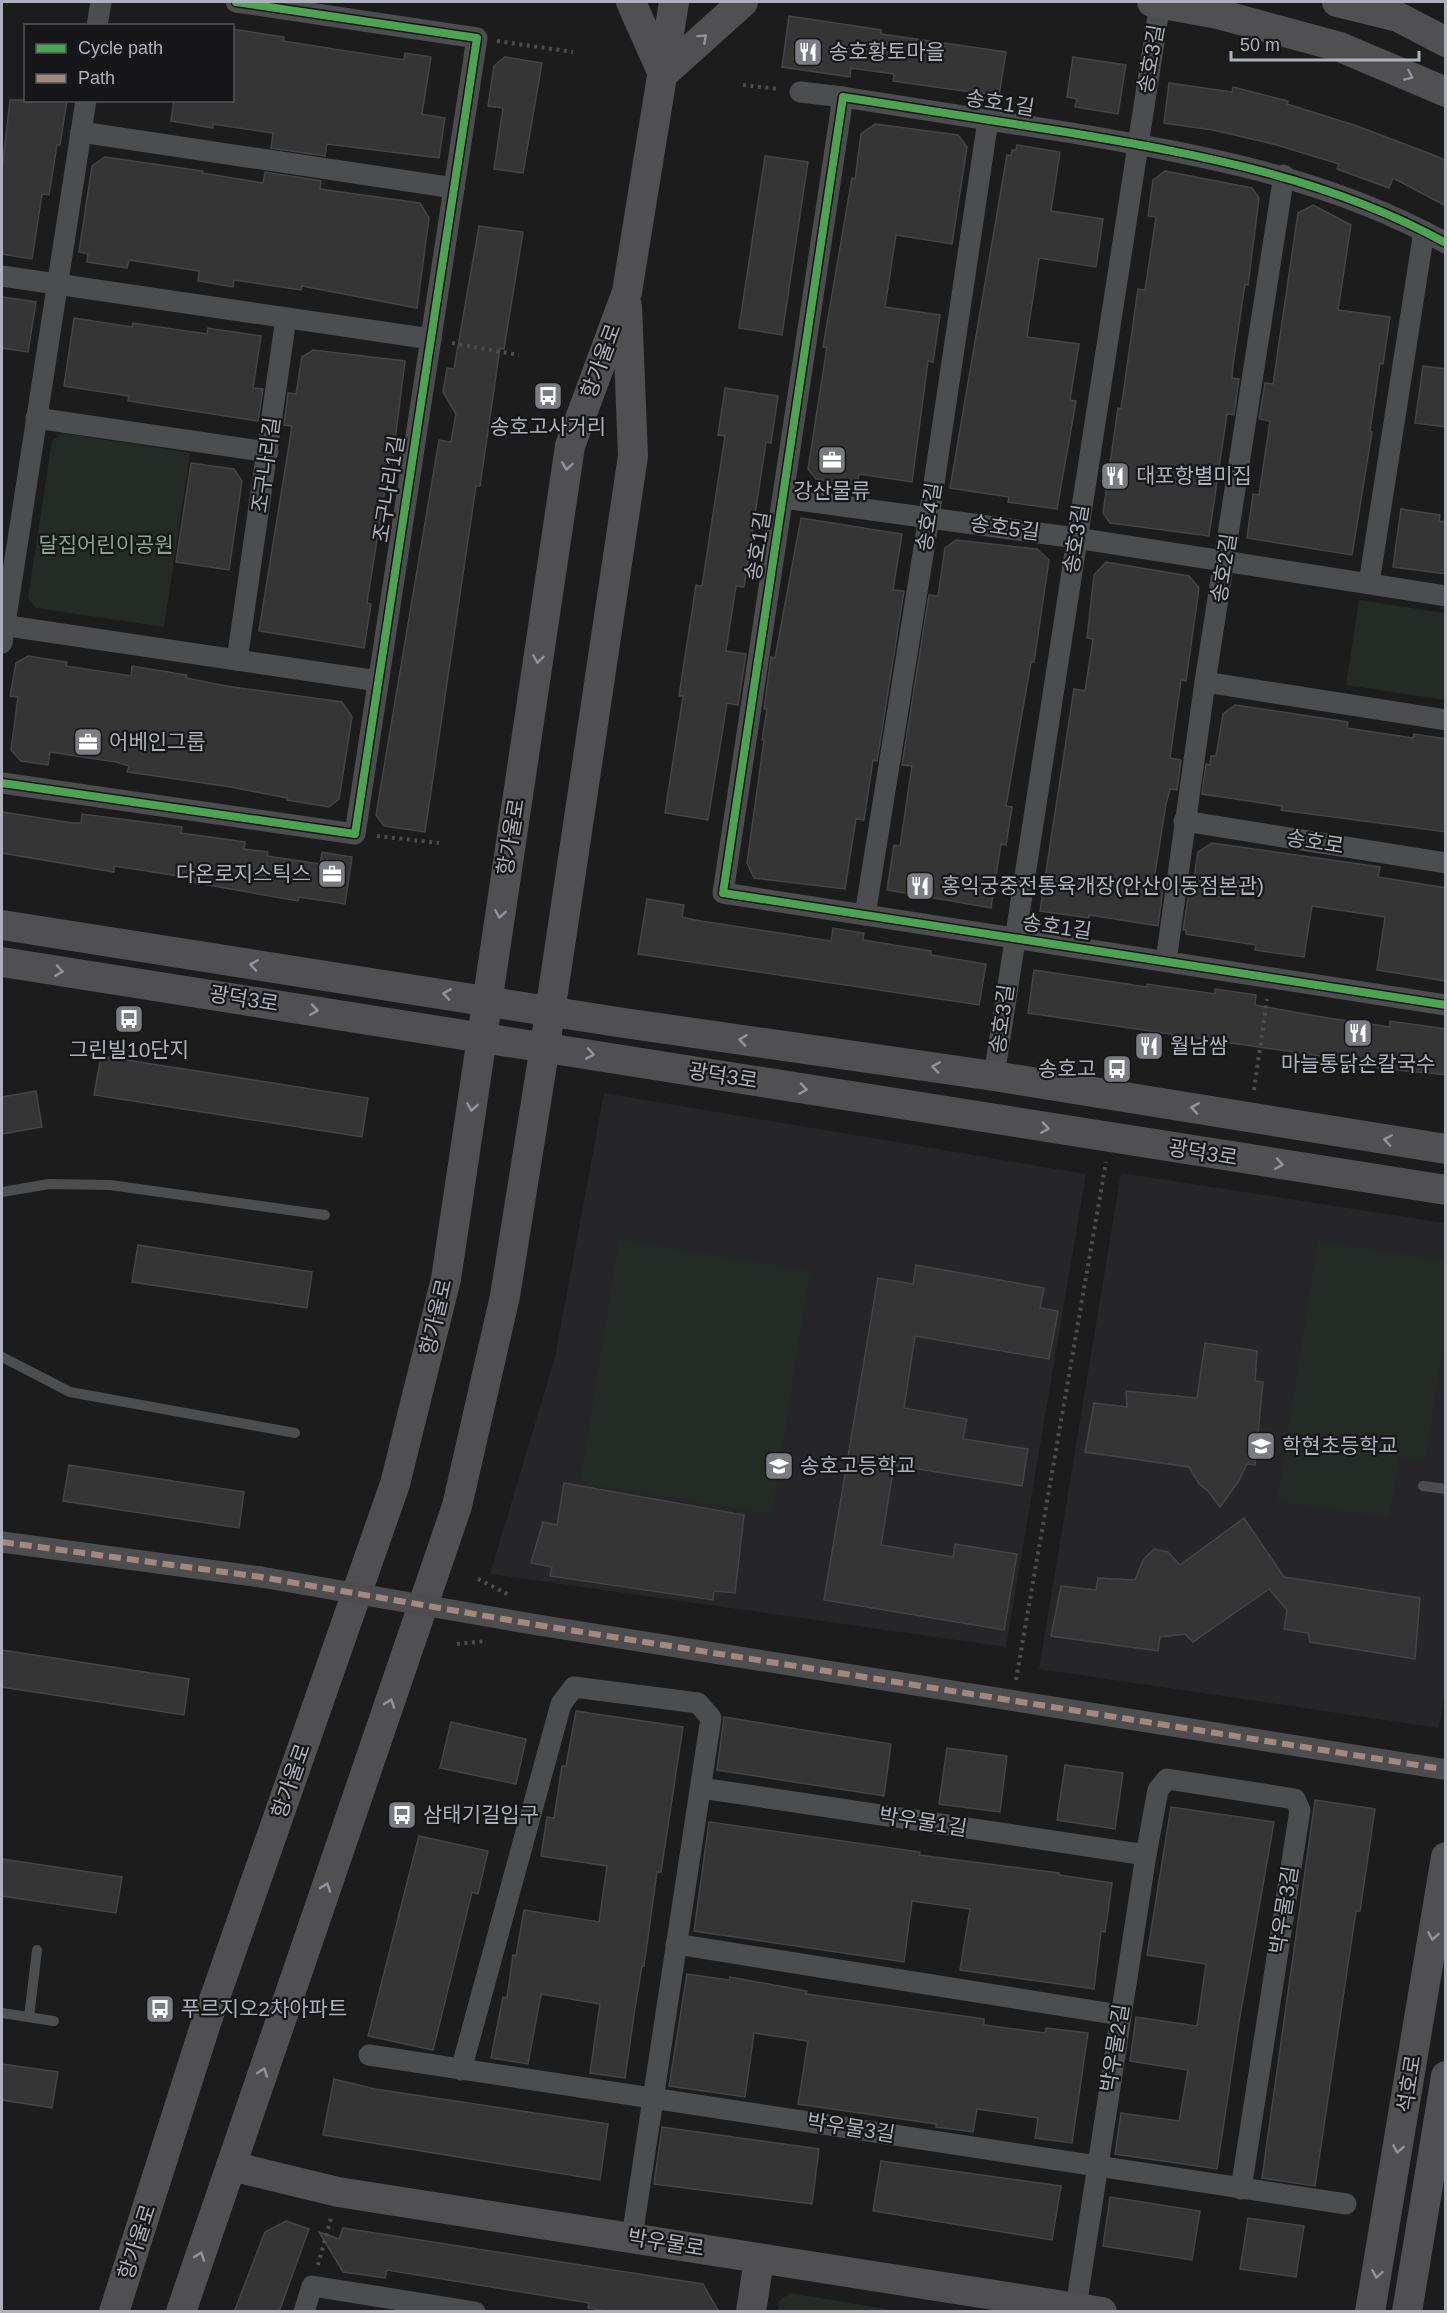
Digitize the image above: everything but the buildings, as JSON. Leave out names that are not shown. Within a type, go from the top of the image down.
[{"type":"main road","points":[[631,2],[663,74],[743,2]]},
{"type":"main road","name":"항가울로","points":[[114,2312],[206,2024],[395,1484],[446,1279],[570,446],[627,292],[674,2]]},
{"type":"main road","points":[[1156,2],[1218,14],[1340,47],[1446,92]]},
{"type":"main road","points":[[1337,2],[1398,17],[1446,42]]},
{"type":"main road","name":"항가울로","points":[[181,2312],[457,1506],[505,1296],[545,1046],[633,456],[627,292]]},
{"type":"main road","name":"광덕3로","points":[[2,925],[549,1011],[994,1076],[1446,1149]]},
{"type":"main road","name":"광덕3로","points":[[2,962],[483,1036],[1109,1138],[1446,1190]]},
{"type":"main road","name":"석호로","points":[[1370,2312],[1446,1857]]},
{"type":"main road","name":"석호로","points":[[1407,2312],[1446,2076]]},
{"type":"main road","name":"박우물로","points":[[231,2166],[338,2192],[1089,2309]]},
{"type":"main road","points":[[751,2312],[759,2259]]},
{"type":"street","points":[[97,24],[101,2]]},
{"type":"street","points":[[236,2],[477,38]]},
{"type":"street","name":"송호3길","points":[[994,1076],[1156,2]]},
{"type":"street","name":"조구나리1길","points":[[354,834],[477,38]]},
{"type":"street","points":[[801,92],[843,97]]},
{"type":"street","name":"송호1길","points":[[1446,243],[1424,231],[1284,175],[1136,144],[843,97],[723,893],[1446,1005]]},
{"type":"street","points":[[86,102],[59,284],[2,631],[237,660],[378,681]]},
{"type":"street","name":"송호4길","points":[[865,915],[929,517],[988,120]]},
{"type":"street","points":[[81,132],[454,188]]},
{"type":"street","name":"송호2길","points":[[1166,961],[1184,821],[1284,175]]},
{"type":"street","points":[[1369,583],[1424,231]]},
{"type":"street","points":[[2,276],[431,339]]},
{"type":"street","name":"조구나리길","points":[[237,660],[286,318]]},
{"type":"street","points":[[36,418],[268,452]]},
{"type":"street","name":"송호5길","points":[[784,498],[1076,538],[1446,596]]},
{"type":"street","points":[[1205,682],[1446,720]]},
{"type":"street","points":[[2,783],[354,834]]},
{"type":"street","name":"송호로","points":[[1184,821],[1446,862]]},
{"type":"street","points":[[2,1542],[261,1577],[538,1625],[1442,1769]]},
{"type":"street","points":[[461,2070],[561,1704],[574,1687],[698,1703],[711,1718],[651,2097],[632,2237]]},
{"type":"street","name":"박우물2길","points":[[1089,2309],[1098,2167],[1120,2015],[1158,1790],[1167,1779],[1295,1799],[1300,1810]]},
{"type":"street","name":"박우물1길","points":[[701,1788],[1146,1856]]},
{"type":"street","name":"박우물3길","points":[[1241,2189],[1300,1810]]},
{"type":"street","points":[[676,1944],[1120,2015]]},
{"type":"street","name":"박우물3길","points":[[369,2055],[1346,2204]]},
{"type":"street","points":[[304,2312],[312,2286],[476,2312]]},
{"type":"lane","points":[[2,1192],[49,1184],[110,1185],[325,1215]]},
{"type":"lane","points":[[2,1357],[70,1392],[295,1433]]},
{"type":"lane","points":[[1423,1486],[1446,1489]]},
{"type":"lane","points":[[29,2017],[37,1950]]},
{"type":"lane","points":[[2,2013],[54,2021]]},
{"type":"path","points":[[477,38],[573,52]]},
{"type":"path","points":[[743,85],[801,92]]},
{"type":"path","points":[[431,339],[519,356]]},
{"type":"path","points":[[354,834],[439,843]]},
{"type":"path","points":[[1254,1090],[1270,978]]},
{"type":"path","points":[[1013,1700],[1106,1161]]},
{"type":"path","points":[[312,2286],[333,2209]]},
{"type":"shaded area","name":"송호고등학교","points":[[604,1093],[1086,1174],[1006,1647],[490,1574],[555,1357]]},
{"type":"shaded area","name":"학현초등학교","points":[[1121,1173],[1445,1223],[1446,1681],[1439,1728],[1039,1669]]},
{"type":"green space","name":"달집어린이공원","points":[[62,433],[190,453],[164,627],[36,608],[28,598],[52,441]]},
{"type":"green space","points":[[1359,600],[1445,613],[1445,700],[1346,685]]},
{"type":"green space","points":[[619,1240],[810,1271],[772,1514],[580,1483]]},
{"type":"green space","points":[[1318,1241],[1445,1261],[1445,1330],[1425,1462],[1399,1458],[1389,1518],[1277,1501]]},
{"type":"green space","points":[[790,2293],[897,2311],[778,2311],[779,2301]]},
{"type":"marked path","points":[[2,1542],[261,1577],[538,1625],[1442,1769]]},
{"type":"cycle path","points":[[2,783],[355,834],[477,38],[236,2]]},
{"type":"cycle path","points":[[1446,243],[1356,201],[1311,185],[1217,160],[1072,133],[843,97],[723,893],[1446,1005]]},
{"type":"place","name":"송호황토마을","points":[[808,52]]},
{"type":"place","name":"송호고사거리","points":[[548,396]]},
{"type":"place","name":"강산물류","points":[[832,460]]},
{"type":"place","name":"대포항별미집","points":[[1115,476]]},
{"type":"place","name":"어베인그룹","points":[[88,742]]},
{"type":"place","name":"다온로지스틱스","points":[[332,874]]},
{"type":"place","name":"홍익궁중전통육개장(안산이동점본관)","points":[[920,886]]},
{"type":"place","name":"그린빌10단지","points":[[129,1019]]},
{"type":"place","name":"마늘통닭손칼국수","points":[[1358,1033]]},
{"type":"place","name":"월남쌈","points":[[1149,1046]]},
{"type":"place","name":"송호고","points":[[1117,1069]]},
{"type":"place","name":"학현초등학교","points":[[1261,1446]]},
{"type":"place","name":"송호고등학교","points":[[779,1466]]},
{"type":"place","name":"삼태기길입구","points":[[402,1815]]},
{"type":"place","name":"푸르지오2차아파트","points":[[160,2009]]}]
